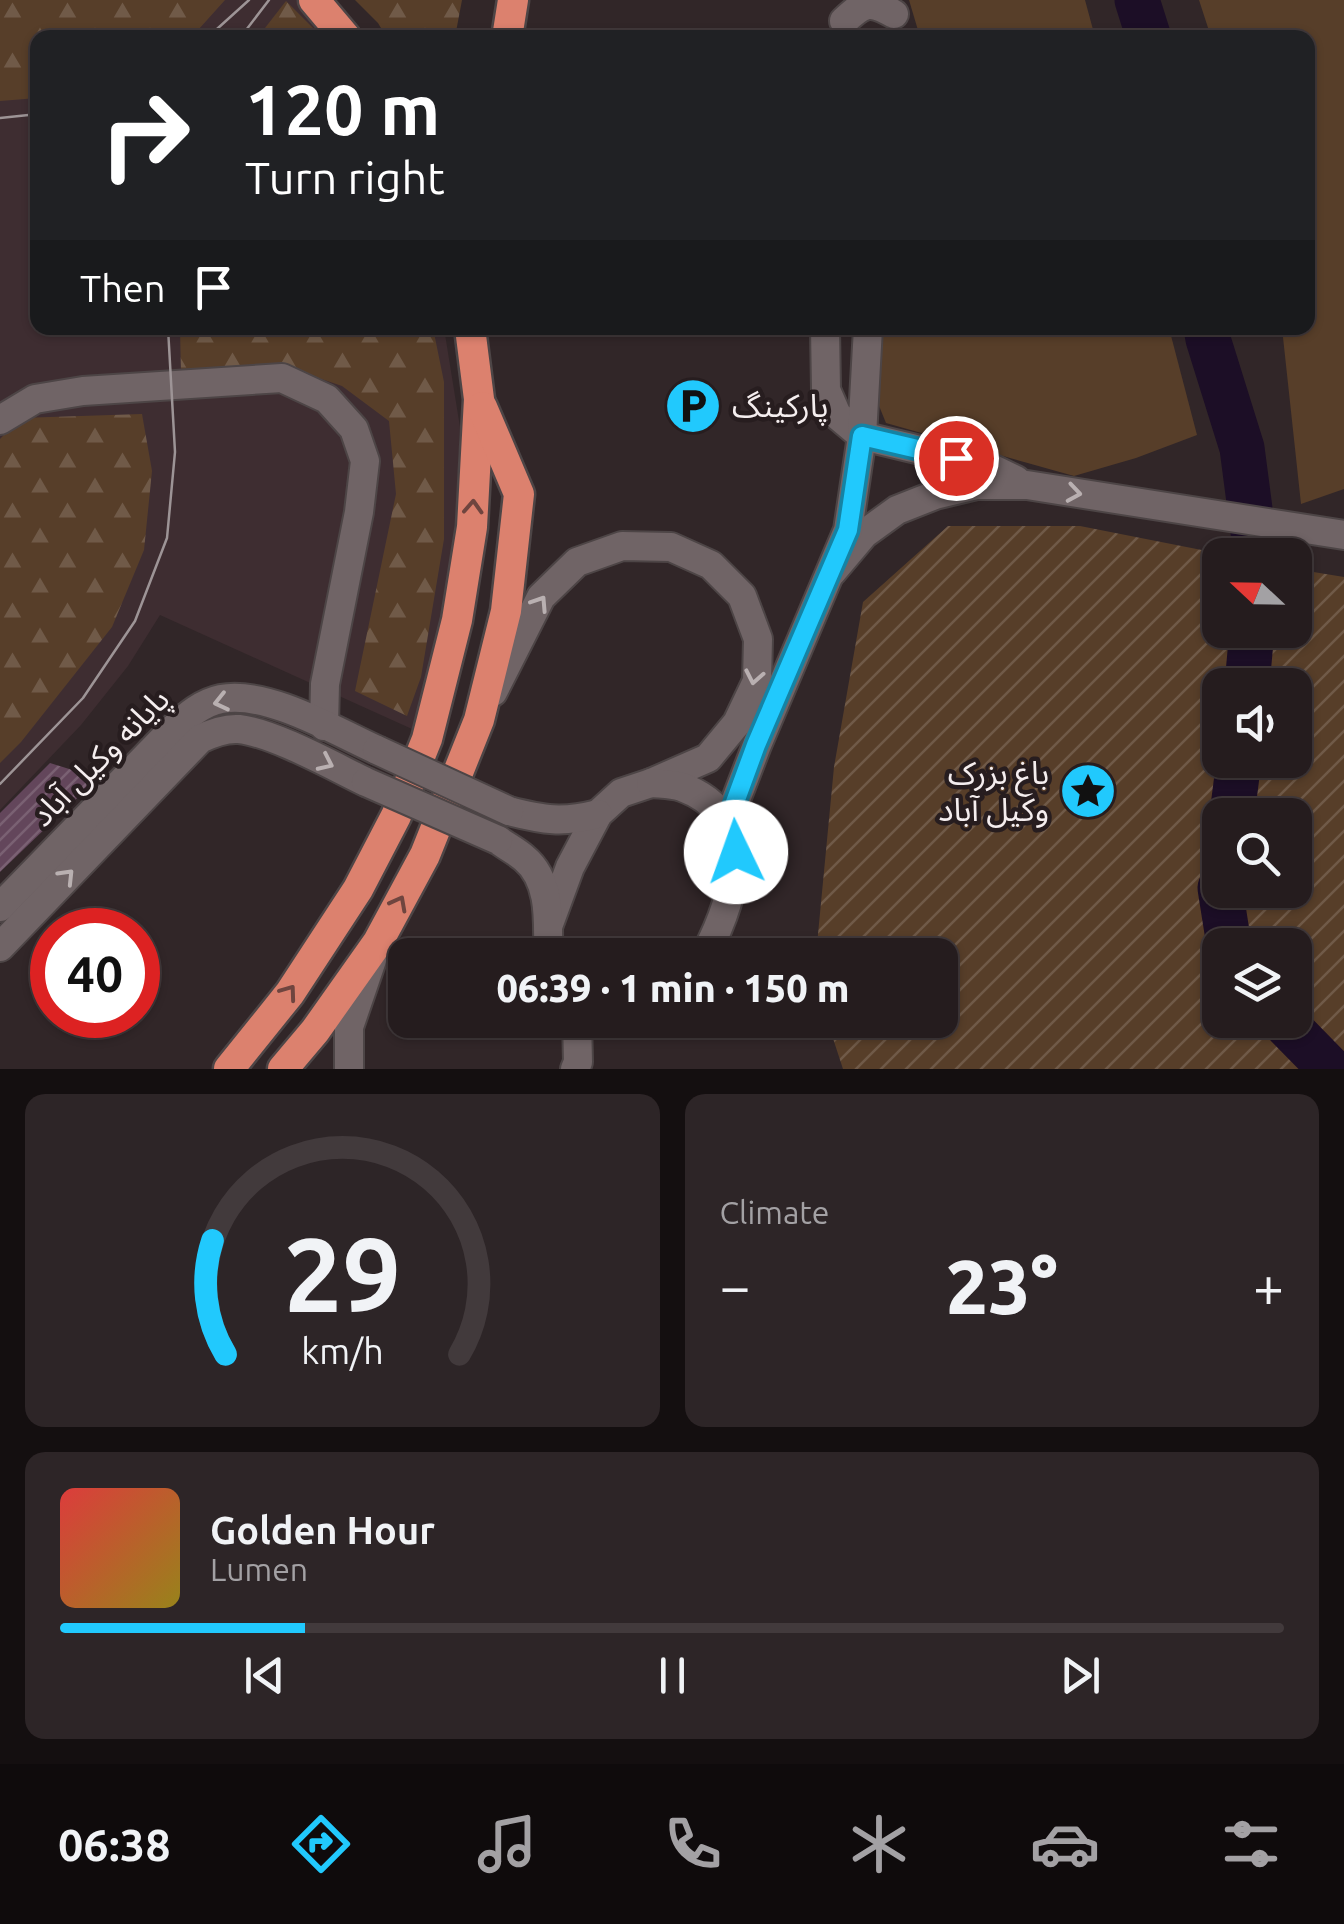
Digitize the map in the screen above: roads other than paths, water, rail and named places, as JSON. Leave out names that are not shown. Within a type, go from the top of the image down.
[{"type":"highway","points":[[314,0],[339,30]]},
{"type":"highway","points":[[508,30],[513,0]]},
{"type":"highway","points":[[229,1069],[290,993],[358,889],[396,816],[426,739],[456,620],[472,527],[478,399],[471,335]]},
{"type":"highway","points":[[283,1069],[316,1031],[378,942],[425,854],[479,720],[506,611],[518,494],[478,399]]},
{"type":"street","points":[[845,20],[868,4],[878,5],[897,17]]},
{"type":"street","points":[[824,335],[826,390],[836,416],[862,436],[987,466],[1027,485]]},
{"type":"street","points":[[727,824],[756,745],[848,530],[862,436],[868,335]]},
{"type":"street","points":[[0,420],[35,398],[123,388],[282,378],[327,398],[354,429],[366,461],[324,684],[324,726]]},
{"type":"street","points":[[832,572],[864,534],[897,510],[977,485],[1027,485],[1344,534]]},
{"type":"street","points":[[479,720],[541,597],[577,562],[622,546],[670,547],[711,565],[742,596],[758,639],[756,681],[737,723],[708,758],[621,792],[598,814],[570,867],[549,924],[549,938]]},
{"type":"street","points":[[290,710],[324,684]]},
{"type":"street","name":"پایانه وکیل آباد","points":[[0,907],[193,710],[219,699],[247,697],[290,710],[508,811],[546,820],[598,814]]},
{"type":"street","name":"پایانه وکیل آباد","points":[[0,946],[200,738],[218,730],[239,729],[275,740],[498,840],[528,860],[542,884],[549,924]]},
{"type":"street","points":[[651,783],[680,786],[707,800],[727,824],[736,852],[733,883],[713,938]]},
{"type":"street","points":[[348,1069],[349,1027],[378,942]]},
{"type":"street","points":[[576,1069],[577,1038]]},
{"type":"waterway","points":[[1137,0],[1146,30]]},
{"type":"waterway","points":[[1207,335],[1242,448],[1254,538]]},
{"type":"waterway","points":[[1249,668],[1250,648]]},
{"type":"waterway","points":[[1234,798],[1237,778]]},
{"type":"waterway","points":[[1223,908],[1226,928]]},
{"type":"waterway","points":[[1300,1038],[1330,1069]]},
{"type":"tram line","points":[[216,30],[249,0]]},
{"type":"tram line","points":[[246,30],[269,0]]},
{"type":"tram line","points":[[0,118],[30,115]]},
{"type":"tram line","points":[[0,784],[83,698],[135,621],[167,538],[175,452],[168,335]]},
{"type":"place","name":"پارکینگ","points":[[693,406]]},
{"type":"place","name":"باغ بزرک وکیل آباد","points":[[1088,791]]}]
